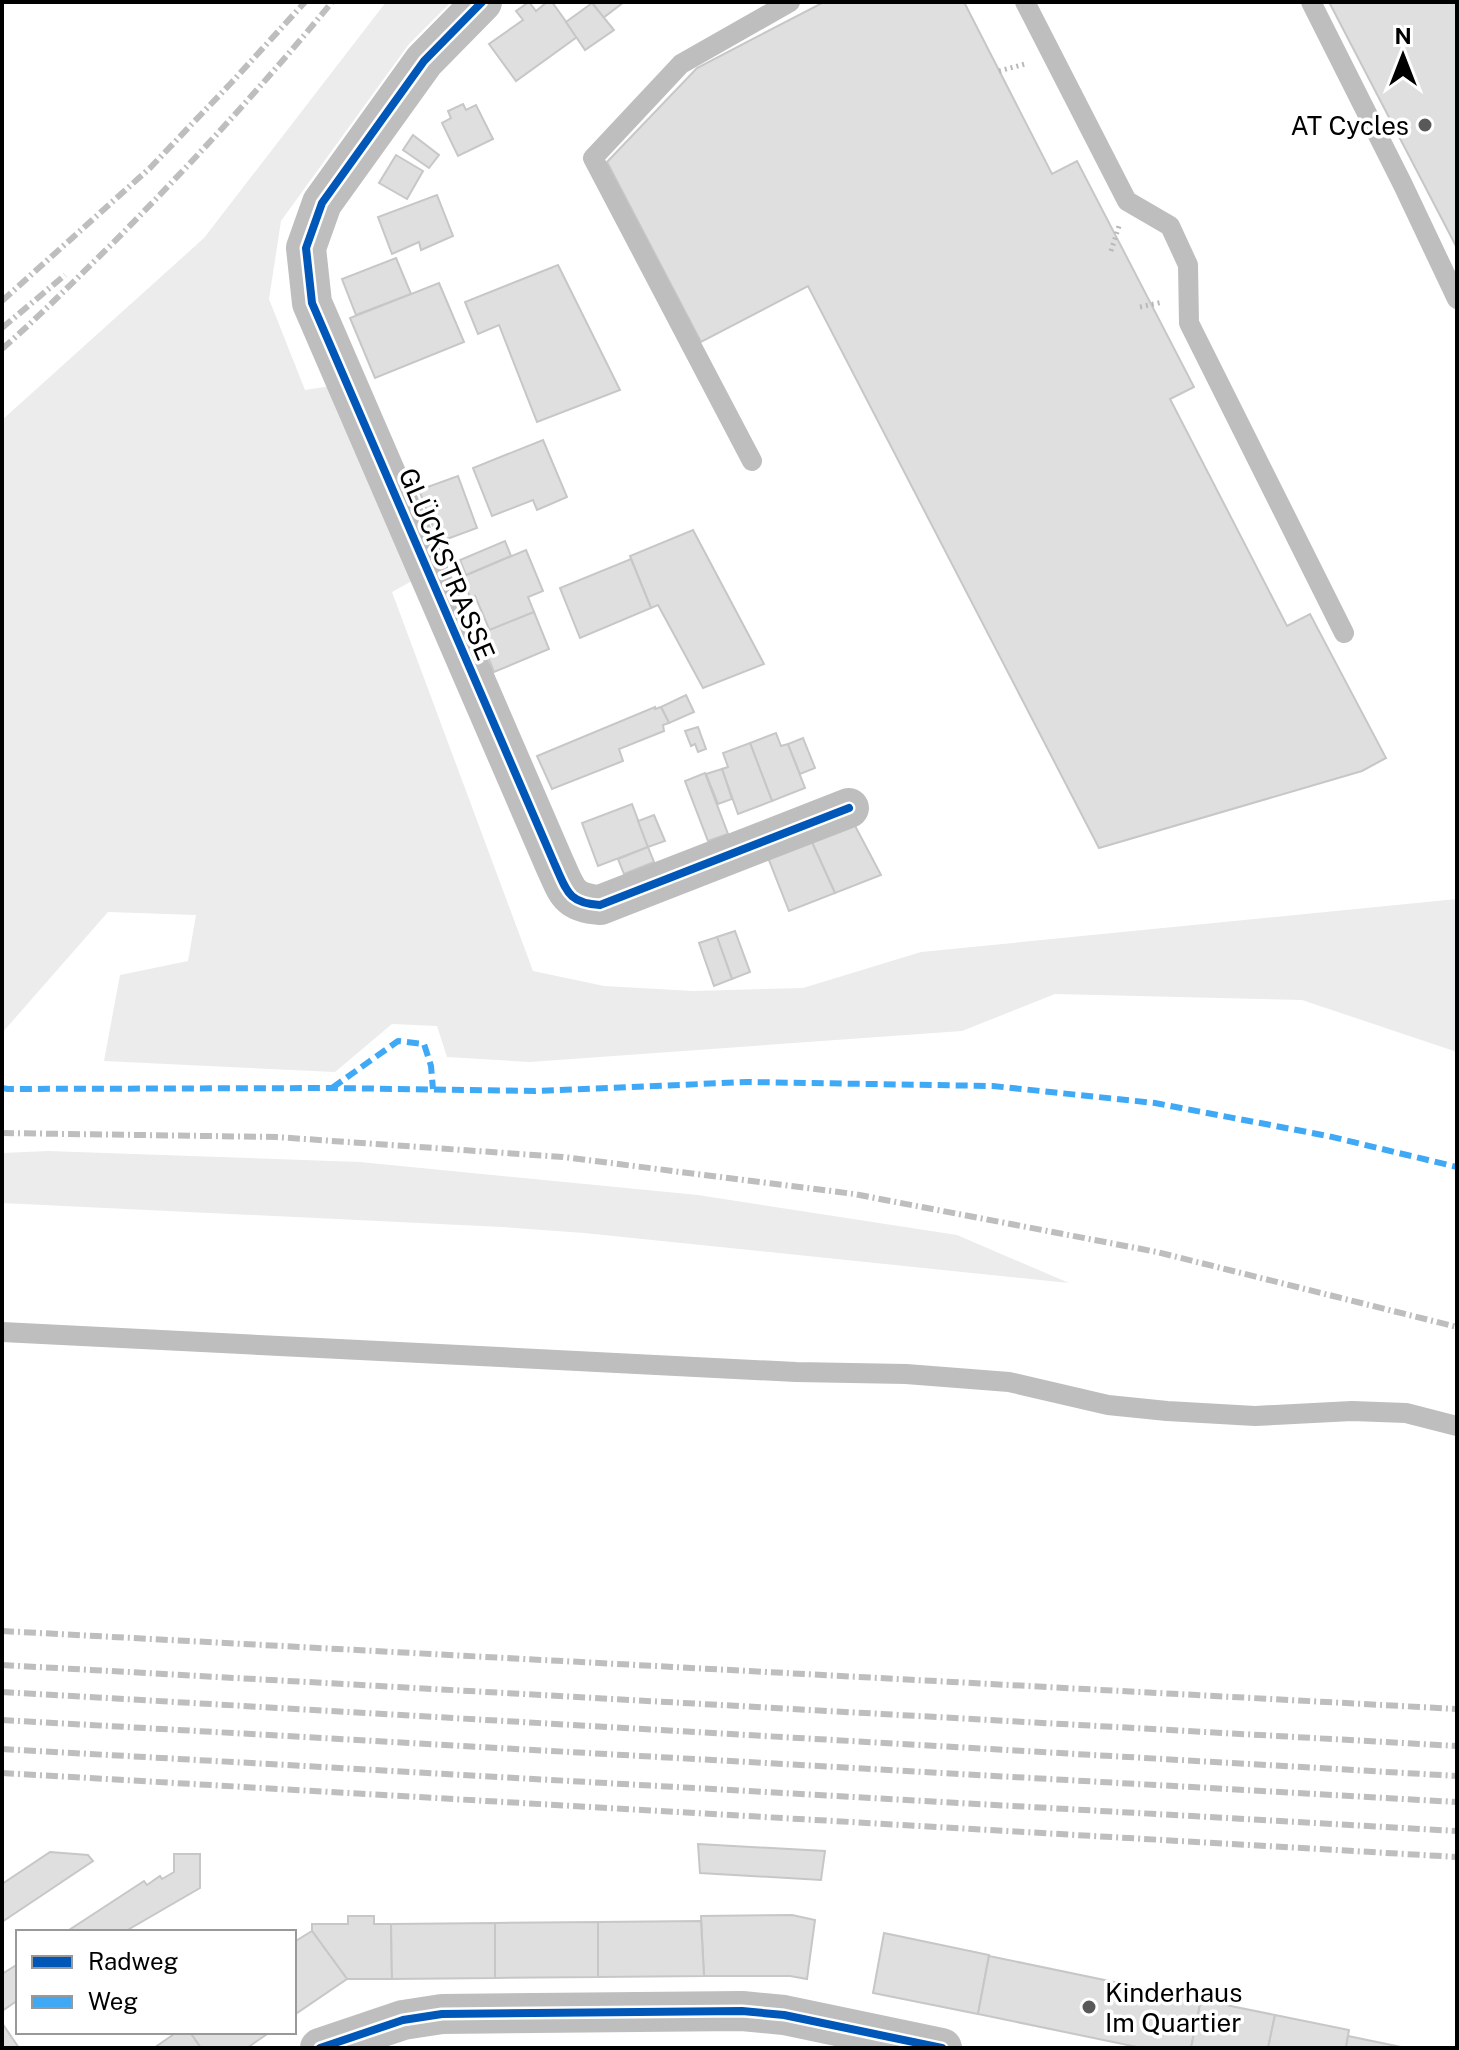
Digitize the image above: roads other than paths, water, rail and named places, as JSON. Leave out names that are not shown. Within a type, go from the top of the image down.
[{"type":"street","name":"GLÜCKSTRASSE","points":[[482,2],[424,61],[322,203],[306,248],[312,303],[568,894],[582,903],[600,905],[849,808]]},
{"type":"street","points":[[320,2048],[403,2020],[442,2014],[742,2011],[782,2032],[942,2048]]},
{"type":"lane","points":[[752,461],[593,158],[681,64],[790,2]]},
{"type":"lane","points":[[1025,2],[1127,201],[1170,226],[1188,265],[1189,323],[1344,633]]},
{"type":"lane","points":[[1311,2],[1457,299]]},
{"type":"lane","points":[[2,1332],[796,1372],[906,1374],[1009,1382],[1108,1405],[1167,1411],[1255,1416],[1352,1411],[1406,1413],[1457,1426]]},
{"type":"railway","points":[[2,301],[150,168],[305,2]]},
{"type":"railway","points":[[2,349],[170,185],[332,2]]},
{"type":"railway","points":[[2,328],[65,275]]},
{"type":"railway","points":[[2,1133],[276,1137],[563,1157],[854,1194],[1157,1252],[1457,1327]]},
{"type":"railway","points":[[2,1631],[1457,1709]]},
{"type":"railway","points":[[2,1665],[1457,1746]]},
{"type":"railway","points":[[2,1692],[1457,1776]]},
{"type":"railway","points":[[2,1720],[1457,1802]]},
{"type":"railway","points":[[2,1749],[1457,1831]]},
{"type":"railway","points":[[2,1773],[1457,1857]]},
{"type":"place","name":"AT Cycles","points":[[1425,125]]},
{"type":"place","name":"Kinderhaus Im Quartier","points":[[1089,2007]]}]
